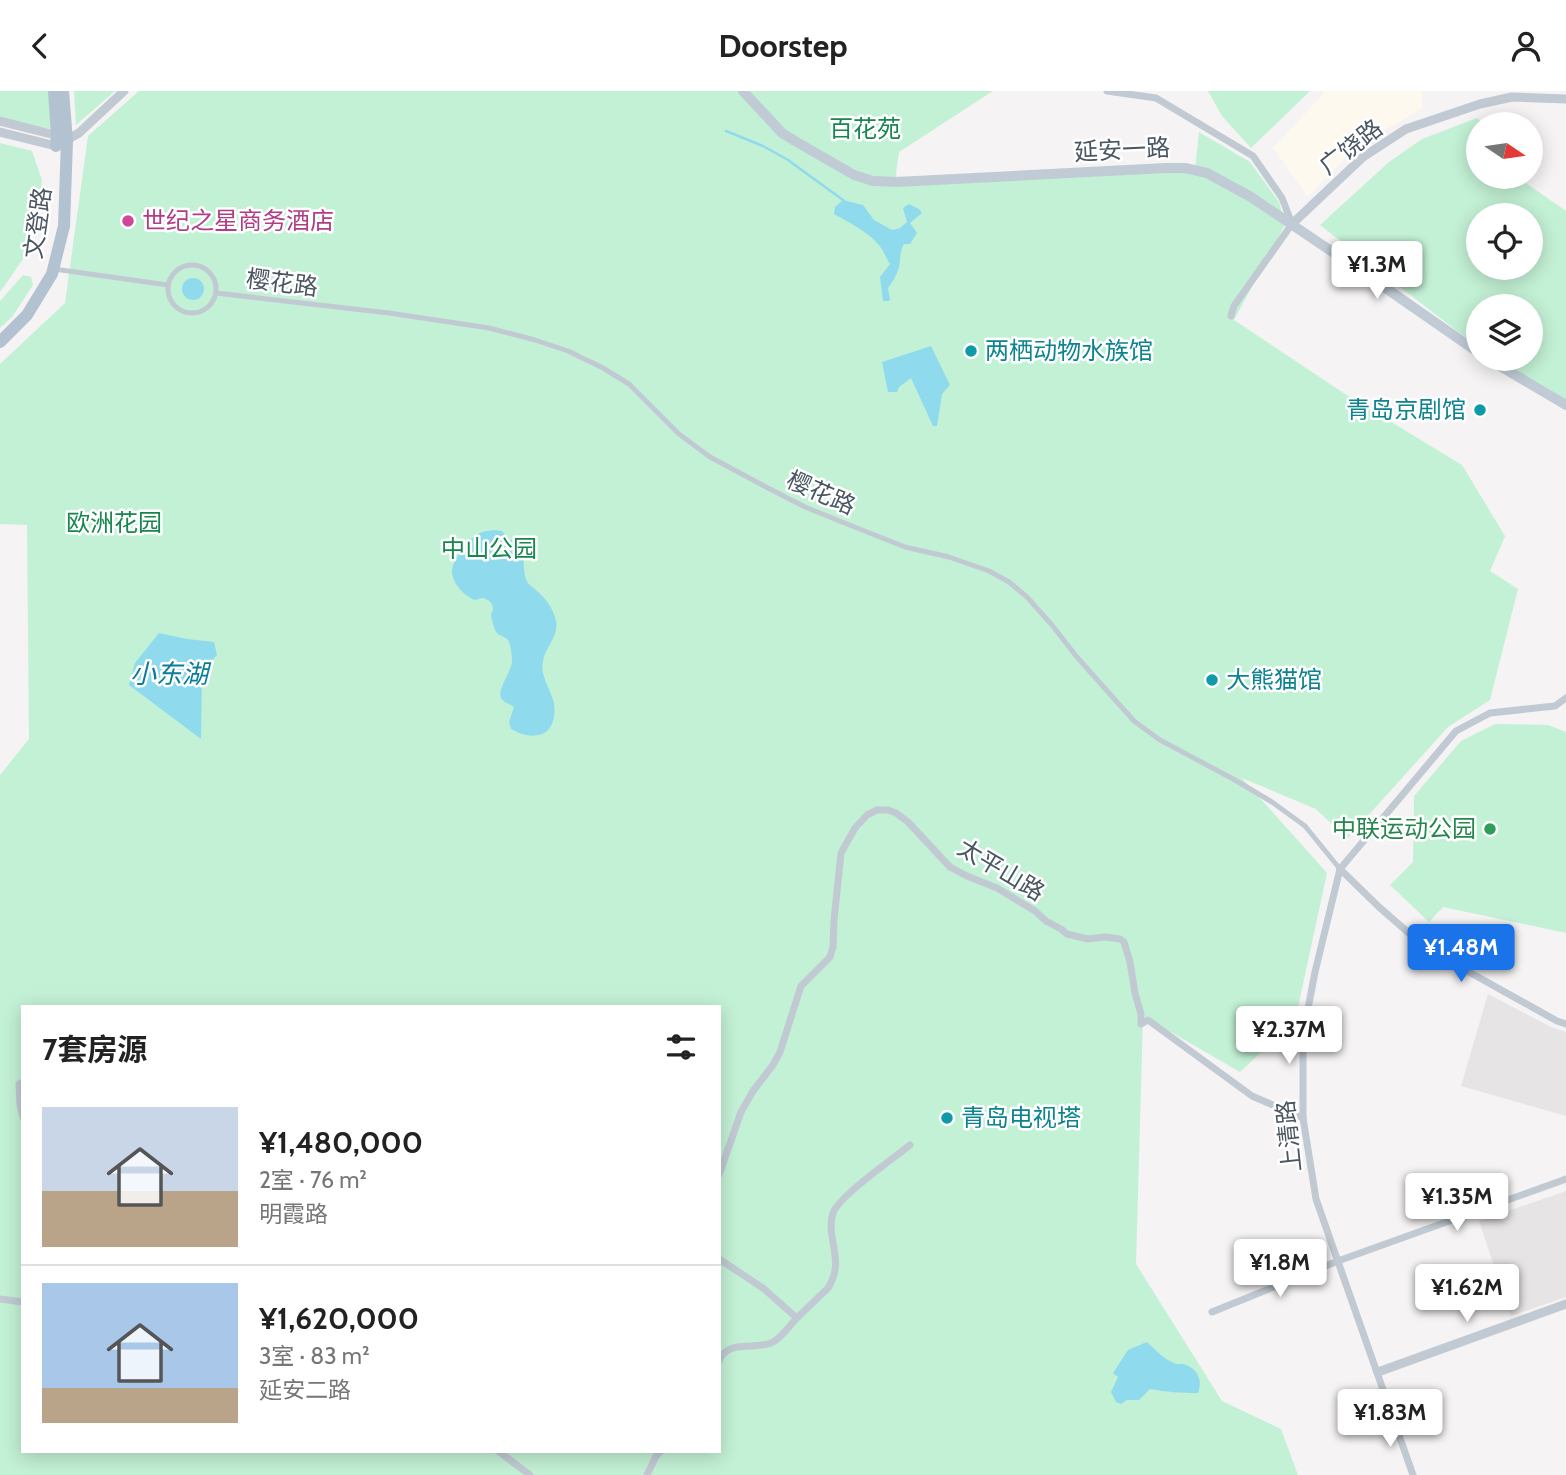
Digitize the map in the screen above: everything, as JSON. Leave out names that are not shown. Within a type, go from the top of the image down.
[{"type":"main road","name":"文登路","points":[[0,342],[27,315],[52,274],[64,226],[60,141],[54,91]]},
{"type":"main road","name":"文登路","points":[[60,141],[63,91]]},
{"type":"main road","name":"延安一路","points":[[743,91],[759,110],[789,137],[846,170],[873,181],[1185,168],[1207,173],[1292,224],[1466,344]]},
{"type":"main road","points":[[1508,371],[1566,405]]},
{"type":"street","points":[[0,132],[60,141],[79,133],[124,91]]},
{"type":"street","points":[[1107,91],[1156,98],[1253,156],[1282,198],[1292,224],[1234,306],[1231,316]]},
{"type":"street","name":"广饶路","points":[[1292,224],[1363,157],[1406,129],[1480,104],[1512,97],[1566,99]]},
{"type":"street","points":[[0,121],[60,141]]},
{"type":"street","name":"樱花路","points":[[191,265],[200,266],[212,277],[216,293],[203,311],[188,313],[175,306],[168,293],[168,285],[176,271],[191,265]]},
{"type":"street","points":[[54,268],[168,285]]},
{"type":"street","name":"樱花路","points":[[216,293],[389,313],[489,328],[535,340],[603,368],[629,384],[679,435],[710,457],[766,487],[805,507],[905,547],[949,557],[989,571],[1009,582],[1048,619],[1076,656],[1134,720],[1160,740],[1235,780],[1305,825],[1340,869]]},
{"type":"street","name":"上清路","points":[[1413,1475],[1316,1199],[1303,1118],[1303,1035],[1315,972],[1340,869],[1456,731],[1490,713],[1555,706],[1566,698]]},
{"type":"street","name":"太平山路","points":[[721,1169],[741,1112],[780,1052],[801,986],[830,957],[841,853],[855,828],[867,815],[877,810],[896,813],[908,822],[950,867],[997,888],[1067,934],[1088,939],[1120,939],[1124,942],[1130,962],[1142,1024],[1148,1020],[1252,1096],[1303,1118]]},
{"type":"street","points":[[1340,869],[1426,948],[1566,1024]]},
{"type":"street","points":[[21,1083],[21,1109]]},
{"type":"street","points":[[721,1355],[732,1348],[764,1346],[776,1341],[828,1288],[834,1279],[836,1261],[833,1212],[844,1197],[910,1145]]},
{"type":"street","points":[[1212,1312],[1338,1261],[1566,1179]]},
{"type":"street","points":[[721,1260],[763,1288],[797,1318]]},
{"type":"street","points":[[0,1299],[21,1302]]},
{"type":"street","points":[[1377,1372],[1566,1304]]},
{"type":"street","points":[[501,1453],[530,1475]]},
{"type":"street","points":[[647,1475],[659,1453]]},
{"type":"shaded area","points":[[1324,91],[1421,91],[1423,108],[1356,147],[1308,197],[1273,148]]},
{"type":"shaded area","points":[[1488,994],[1566,1032],[1566,1116],[1461,1086]]},
{"type":"shaded area","points":[[1566,1191],[1566,1297],[1511,1316],[1479,1221]]},
{"type":"green space","points":[[0,91],[49,91],[51,129],[0,118]]},
{"type":"green space","points":[[74,91],[115,91],[76,125]]},
{"type":"green space","name":"中山公园","points":[[139,91],[993,91],[899,152],[897,180],[1195,170],[1199,132],[1250,162],[1279,202],[1285,225],[1234,320],[1345,394],[1462,465],[1505,536],[1490,571],[1518,589],[1490,700],[1448,727],[1347,839],[1316,809],[1242,778],[1327,873],[1295,1021],[1240,1072],[1143,1016],[1136,1264],[1222,1401],[1281,1429],[1298,1475],[0,1475],[0,775],[29,739],[27,525],[0,524],[0,364],[65,303],[88,136]]},
{"type":"green space","points":[[1208,91],[1310,91],[1251,148],[1222,116]]},
{"type":"green space","points":[[1466,122],[1466,189],[1534,189],[1566,211],[1566,400],[1517,371],[1543,371],[1543,294],[1466,294],[1466,338],[1320,225],[1389,162],[1422,139]]},
{"type":"green space","points":[[0,143],[32,151],[42,180],[30,249],[0,292]]},
{"type":"green space","points":[[23,275],[31,277],[33,285],[12,317],[0,328],[0,301]]},
{"type":"green space","name":"中联运动公园","points":[[1495,724],[1548,725],[1566,732],[1566,933],[1443,907],[1429,922],[1390,885],[1413,862],[1414,796],[1461,741]]},
{"type":"water","points":[[843,200],[863,205],[874,220],[892,230],[907,222],[903,208],[909,204],[922,213],[910,223],[917,233],[910,244],[904,244],[902,247],[898,270],[888,288],[889,301],[883,301],[880,277],[890,264],[874,239],[834,214],[835,207]]},
{"type":"water","points":[[193,278],[201,281],[204,289],[201,297],[193,300],[185,297],[182,289],[185,281]]},
{"type":"water","points":[[931,346],[950,385],[942,394],[937,426],[933,426],[911,378],[899,387],[897,392],[888,392],[882,362]]},
{"type":"water","points":[[494,530],[502,531],[509,540],[521,541],[526,579],[548,603],[556,621],[556,632],[542,666],[554,702],[554,718],[546,732],[534,736],[511,729],[509,722],[514,707],[503,701],[500,695],[512,662],[511,651],[508,640],[495,630],[491,603],[483,598],[475,600],[459,589],[452,571],[458,555],[474,537]]},
{"type":"water","name":"小东湖","points":[[159,633],[214,642],[217,655],[202,672],[201,739],[129,685],[135,663]]},
{"type":"water","points":[[1147,1342],[1167,1359],[1194,1370],[1200,1380],[1198,1393],[1150,1389],[1139,1400],[1127,1400],[1121,1404],[1116,1402],[1111,1392],[1118,1377],[1113,1373],[1128,1350]]},
{"type":"waterway","points":[[726,131],[788,160],[843,200]]},
{"type":"place","name":"世纪之星商务酒店","points":[[128,221]]},
{"type":"place","name":"两栖动物水族馆","points":[[971,351]]},
{"type":"place","name":"青岛京剧馆","points":[[1480,410]]},
{"type":"place","name":"大熊猫馆","points":[[1212,680]]},
{"type":"place","name":"中联运动公园","points":[[1490,829]]},
{"type":"place","name":"青岛电视塔","points":[[947,1118]]},
{"type":"park label","name":"百花苑","points":[[865,129]]},
{"type":"park label","name":"欧洲花园","points":[[114,523]]}]
